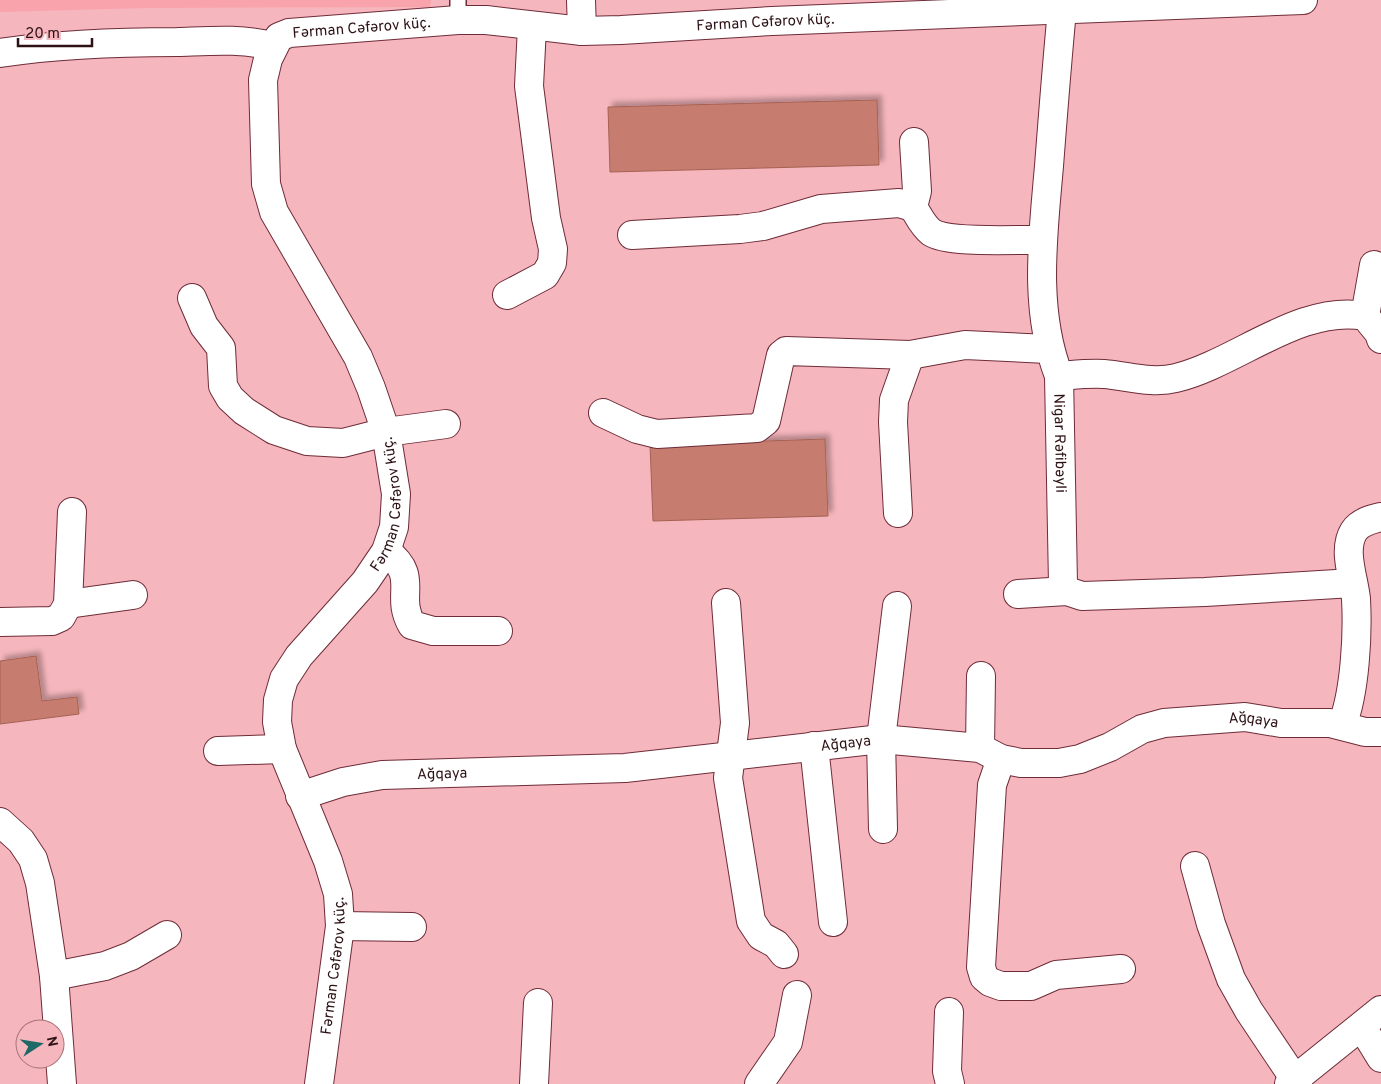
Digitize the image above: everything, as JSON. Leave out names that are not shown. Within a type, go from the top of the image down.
[{"type":"street","points":[[581,0],[582,31]]},
{"type":"street","name":"Fərman Cəfərov küç.","points":[[319,1084],[340,926],[338,894],[328,861],[282,749],[277,722],[278,700],[284,679],[298,656],[365,582],[386,550],[394,527],[396,494],[386,432],[358,357],[274,212],[266,184],[263,80],[272,46],[279,37],[289,33],[458,10],[486,20],[532,27],[582,31],[782,20],[1303,0]]},
{"type":"street","name":"Nigar Rəfibəyli","points":[[1062,10],[1042,240],[1042,299],[1048,349],[1059,376],[1062,575],[1067,591]]},
{"type":"street","points":[[507,295],[545,276],[552,263],[553,248],[546,218],[529,86],[532,27]]},
{"type":"street","points":[[0,53],[45,46],[83,43],[228,41],[254,42],[272,46]]},
{"type":"street","points":[[913,207],[917,191],[914,142]]},
{"type":"street","points":[[632,235],[748,228],[821,209],[899,203],[913,207],[923,223],[932,232],[948,238],[1042,240]]},
{"type":"street","points":[[1366,316],[1374,265]]},
{"type":"street","points":[[192,298],[204,326],[221,348],[222,386],[230,398],[244,411],[274,430],[307,441],[343,443],[386,432],[446,424]]},
{"type":"street","points":[[1059,376],[1103,374],[1142,380],[1174,379],[1195,373],[1287,330],[1322,318],[1348,313],[1366,316],[1379,332],[1381,340]]},
{"type":"street","points":[[604,413],[637,429],[657,434],[757,428],[766,421],[781,355],[786,351],[910,355],[965,344],[1048,349]]},
{"type":"street","points":[[898,513],[893,422],[894,400],[910,355]]},
{"type":"street","points":[[0,622],[52,621],[61,617],[68,604],[72,512]]},
{"type":"street","points":[[1342,725],[1349,709],[1351,694],[1356,618],[1350,555],[1351,539],[1355,530],[1366,521],[1381,517]]},
{"type":"street","points":[[386,550],[399,560],[405,575],[405,614],[412,625],[433,631],[498,631]]},
{"type":"street","points":[[1018,594],[1067,591],[1074,595],[1091,596],[1353,582]]},
{"type":"street","points":[[68,604],[133,595]]},
{"type":"street","points":[[726,603],[735,723],[728,778],[730,805],[751,921],[761,936],[776,944],[784,954]]},
{"type":"street","points":[[883,829],[881,739],[897,606]]},
{"type":"street","points":[[981,676],[991,754],[992,785],[981,966],[984,977],[990,982],[1001,986],[1031,986],[1056,975],[1121,969]]},
{"type":"street","name":"Ağqaya","points":[[300,796],[343,782],[382,776],[626,768],[881,739],[991,754],[1021,763],[1059,763],[1080,759],[1110,747],[1142,729],[1164,723],[1245,717],[1281,722],[1316,722],[1342,725],[1365,732],[1381,732]]},
{"type":"street","points":[[814,746],[833,922]]},
{"type":"street","points":[[218,751],[282,749]]},
{"type":"street","points":[[0,822],[21,841],[33,859],[40,883],[54,976],[62,1084]]},
{"type":"street","points":[[1195,866],[1211,924],[1231,979],[1294,1083],[1372,1018],[1381,1058]]},
{"type":"street","points":[[340,926],[412,927]]},
{"type":"street","points":[[54,976],[105,966],[130,956],[167,935]]},
{"type":"street","points":[[759,1084],[788,1042],[797,996]]},
{"type":"street","points":[[534,1084],[538,1003]]},
{"type":"street","points":[[949,1012],[947,1071],[950,1084]]},
{"type":"shaded area","points":[[0,0],[431,0],[430,7],[147,8],[0,12]]},
{"type":"building","points":[[877,100],[879,165],[610,172],[608,107]]},
{"type":"building","points":[[825,439],[828,516],[653,521],[650,445]]},
{"type":"building","points":[[36,656],[42,701],[77,697],[79,714],[0,724],[0,661]]}]
